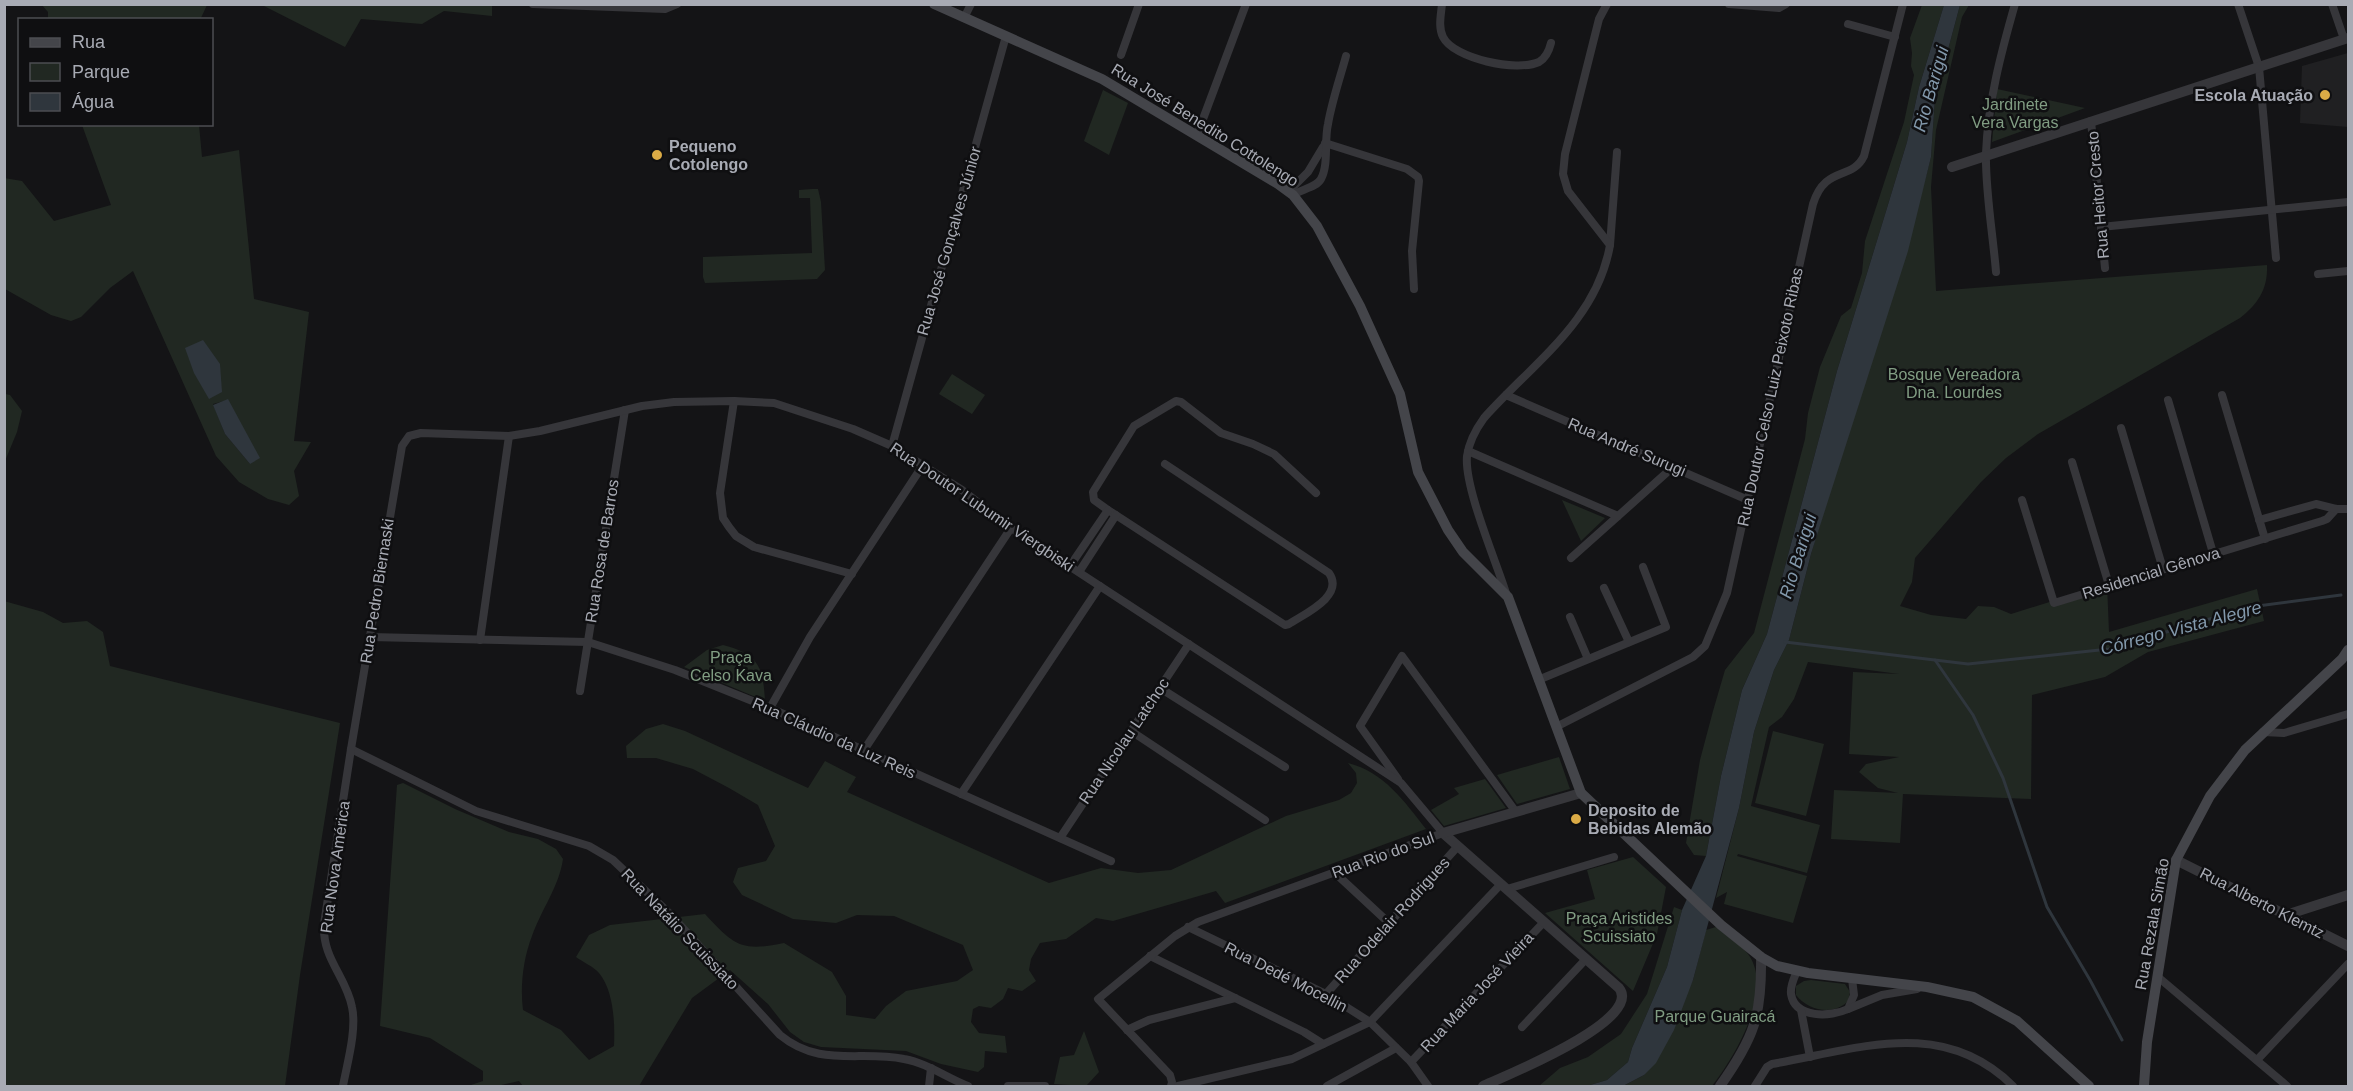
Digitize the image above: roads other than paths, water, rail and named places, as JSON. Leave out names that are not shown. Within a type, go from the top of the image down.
[{"type":"main road","name":"Rua José Benedito Cottolengo","points":[[934,4],[1102,78],[1291,193],[1317,226],[1331,250],[1377,342],[1405,410],[1418,472],[1448,530],[1463,552],[1508,597],[1581,793],[1721,925],[1761,957],[1778,966],[1852,979],[1927,987],[1973,997],[2003,1011],[2030,1031],[2089,1086]]},
{"type":"main road","name":"Rua Rezala Simão","points":[[2144,1086],[2147,1042],[2176,860],[2210,796],[2245,750],[2349,650]]},
{"type":"street","points":[[533,4],[665,9],[677,4]]},
{"type":"street","points":[[964,18],[971,4]]},
{"type":"street","points":[[1121,55],[1138,4]]},
{"type":"street","points":[[1197,135],[1246,4]]},
{"type":"street","points":[[1442,4],[1440,24],[1443,37],[1453,47],[1478,58],[1512,66],[1526,65],[1539,62],[1546,56],[1551,43]]},
{"type":"street","points":[[1607,4],[1599,19],[1578,103],[1578,124],[1569,140],[1563,174],[1568,191],[1610,245]]},
{"type":"street","points":[[1729,4],[1779,8],[1786,4]]},
{"type":"street","name":"Rua Doutor Celso Luiz Peixoto Ribas","points":[[1556,727],[1703,650],[1727,593],[1816,193],[1821,184],[1828,179],[1852,168],[1861,161],[1903,4]]},
{"type":"street","points":[[1996,272],[1986,155],[1989,109],[2002,48],[2015,4]]},
{"type":"street","points":[[2238,4],[2259,67],[2276,258]]},
{"type":"street","points":[[1952,167],[2346,39],[2332,4]]},
{"type":"street","points":[[1848,24],[1895,37]]},
{"type":"street","name":"Rua José Gonçalves Júnior","points":[[892,446],[1006,36]]},
{"type":"street","points":[[1291,193],[1315,186],[1320,181],[1324,166],[1328,121],[1346,56]]},
{"type":"street","name":"Rua Heitor Cresto","points":[[2091,121],[2105,268]]},
{"type":"street","points":[[1291,193],[1308,172],[1325,143]]},
{"type":"street","points":[[1325,143],[1407,169],[1418,177],[1412,251],[1414,289]]},
{"type":"street","points":[[1508,597],[1471,487],[1467,468],[1468,451],[1478,426],[1560,340],[1584,310],[1602,276],[1610,245],[1617,152]]},
{"type":"street","points":[[2101,227],[2349,202]]},
{"type":"street","points":[[2318,274],[2349,271]]},
{"type":"street","name":"Rua André Surugi","points":[[1506,395],[1748,500]]},
{"type":"street","points":[[2222,395],[2265,538]]},
{"type":"street","points":[[2168,400],[2213,553]]},
{"type":"street","points":[[734,401],[720,494],[723,518],[729,527],[736,536],[754,548],[852,574]]},
{"type":"street","name":"Rua Doutor Lubumir Viergbiski","points":[[410,436],[421,433],[509,436],[540,431],[626,410],[674,402],[734,401],[788,406],[853,429],[892,446],[923,465],[1011,528],[1401,783],[1443,833]]},
{"type":"street","points":[[1165,464],[1326,570],[1332,577],[1330,595],[1289,624],[1280,624],[1108,510],[1094,500],[1093,492],[1130,430],[1176,401],[1181,402],[1221,433],[1254,444],[1274,454],[1316,493]]},
{"type":"street","name":"Rua Rosa de Barros","points":[[580,691],[626,410]]},
{"type":"street","points":[[2121,428],[2163,569]]},
{"type":"street","name":"Rua Pedro Biernaski","points":[[351,749],[400,452],[410,436]]},
{"type":"street","points":[[480,640],[509,436]]},
{"type":"street","points":[[1468,451],[1618,516]]},
{"type":"street","points":[[2072,462],[2109,585]]},
{"type":"street","points":[[770,708],[801,652],[923,465]]},
{"type":"street","points":[[1571,558],[1673,467]]},
{"type":"street","name":"Residencial Gênova","points":[[2022,500],[2054,603],[2326,519],[2336,509]]},
{"type":"street","points":[[2259,520],[2306,505],[2316,504],[2336,509],[2349,509]]},
{"type":"street","points":[[1070,566],[1108,510]]},
{"type":"street","points":[[1079,572],[1116,515]]},
{"type":"street","points":[[864,750],[1011,528]]},
{"type":"street","points":[[1538,680],[1666,627],[1643,567]]},
{"type":"street","points":[[961,794],[1100,586]]},
{"type":"street","points":[[1604,588],[1629,642]]},
{"type":"street","points":[[1570,617],[1588,659]]},
{"type":"street","name":"Rua Cláudio da Luz Reis","points":[[370,637],[588,642],[675,670],[770,708],[1111,861]]},
{"type":"street","name":"Rua Nicolau Latchoc","points":[[1060,838],[1189,644]]},
{"type":"street","points":[[1401,783],[1360,726],[1402,656],[1516,812]]},
{"type":"street","points":[[1160,688],[1285,767]]},
{"type":"street","points":[[2262,732],[2284,733],[2349,714]]},
{"type":"street","points":[[1131,731],[1265,820]]},
{"type":"street","name":"Rua Natálio Scuissiato","points":[[351,749],[468,807],[589,846],[613,860],[671,915],[780,1035],[797,1047],[814,1054],[905,1059],[931,1068],[968,1086]]},
{"type":"street","name":"Rua Nova América","points":[[344,1086],[352,1009],[347,992],[327,953],[324,934],[351,749]]},
{"type":"street","name":"Rua Rio do Sul","points":[[1128,1030],[1098,999],[1188,927],[1222,911],[1443,833],[1581,793]]},
{"type":"street","points":[[1443,833],[1619,988],[1623,995],[1621,1005],[1601,1026],[1483,1086]]},
{"type":"street","name":"Rua Odelair Rodrigues","points":[[1326,994],[1458,846]]},
{"type":"street","points":[[1178,1086],[1292,1059],[1370,1022],[1504,886],[1614,857]]},
{"type":"street","name":"Rua Alberto Klemtz","points":[[2176,860],[2349,946]]},
{"type":"street","points":[[1334,872],[1389,923]]},
{"type":"street","points":[[2286,915],[2349,895]]},
{"type":"street","name":"Rua Maria José Vieira","points":[[1411,1062],[1544,922]]},
{"type":"street","name":"Rua Dedé Mocellin","points":[[1188,927],[1326,994],[1370,1022],[1411,1062],[1428,1086]]},
{"type":"street","points":[[1150,956],[1304,1032],[1323,1044]]},
{"type":"street","points":[[1719,1086],[1740,1055],[1756,1021],[1761,996],[1761,957]]},
{"type":"street","points":[[1522,1027],[1586,959]]},
{"type":"street","points":[[2257,1060],[2349,964]]},
{"type":"street","points":[[1797,971],[1791,994],[1801,1010],[1810,1057]]},
{"type":"street","points":[[2158,977],[2287,1086]]},
{"type":"street","points":[[1848,1009],[1854,994],[1852,979]]},
{"type":"street","points":[[1801,1010],[1826,1014],[1848,1009],[1881,995],[1927,987]]},
{"type":"street","points":[[1171,1086],[1170,1075],[1128,1030],[1149,1020],[1236,998]]},
{"type":"street","points":[[1755,1086],[1769,1066],[1889,1043],[1928,1044],[1973,1056],[1992,1067],[2013,1086]]},
{"type":"street","points":[[1327,1086],[1396,1048]]},
{"type":"street","points":[[929,1086],[931,1068]]},
{"type":"street","points":[[1008,1086],[1045,1086]]},
{"type":"water","name":"Rio Barigui","points":[[1944,5],[1960,5],[1935,98],[1931,157],[1908,251],[1811,554],[1789,640],[1774,670],[1754,732],[1739,808],[1693,980],[1674,1030],[1656,1063],[1644,1075],[1623,1086],[1587,1086],[1607,1080],[1628,1062],[1667,967],[1682,910],[1706,856],[1721,776],[1742,690],[1767,634],[1837,371],[1907,142],[1919,87]]},
{"type":"water","points":[[203,340],[220,364],[222,392],[209,399],[194,373],[185,348]]},
{"type":"water","points":[[228,399],[260,458],[250,464],[225,434],[213,405]]},
{"type":"waterway","name":"Córrego Vista Alegre","points":[[1785,642],[1968,664],[2109,649],[2250,607],[2341,595]]},
{"type":"waterway","points":[[1935,660],[1973,715],[2003,778],[2047,907],[2122,1040]]},
{"type":"place","name":"Escola Atuação","points":[[2325,95]]},
{"type":"place","name":"Pequeno Cotolengo","points":[[657,155]]},
{"type":"place","name":"Deposito de Bebidas Alemão","points":[[1576,819]]},
{"type":"park label","name":"Jardinete Vera Vargas","points":[[2015,113]]},
{"type":"park label","name":"Bosque Vereadora Dna. Lourdes","points":[[1954,383]]},
{"type":"park label","name":"Praça Celso Kava","points":[[731,666]]},
{"type":"park label","name":"Praça Aristides Scuissiato","points":[[1619,927]]},
{"type":"park label","name":"Parque Guairacá","points":[[1715,1016]]}]
